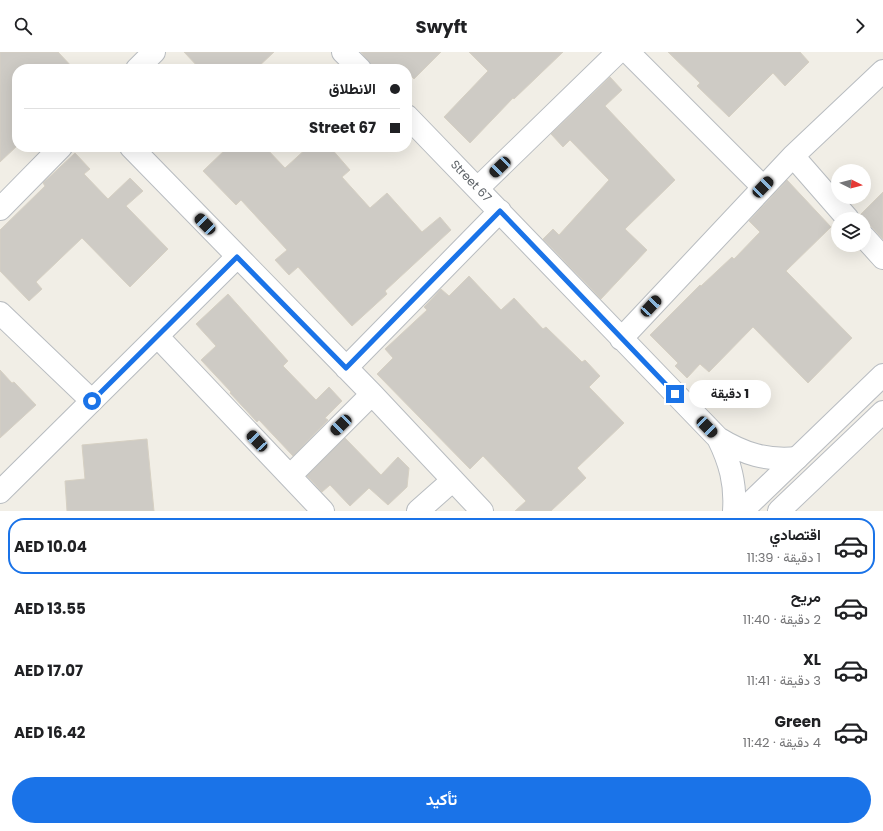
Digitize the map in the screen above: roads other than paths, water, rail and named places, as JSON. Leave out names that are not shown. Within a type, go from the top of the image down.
[{"type":"street","points":[[142,64],[154,52]]},
{"type":"street","points":[[343,52],[355,64]]},
{"type":"street","points":[[478,188],[618,52]]},
{"type":"street","points":[[628,52],[763,187]]},
{"type":"street","points":[[621,339],[793,156],[883,71]]},
{"type":"street","name":"Street 67","points":[[412,121],[718,438]]},
{"type":"street","points":[[0,209],[55,152]]},
{"type":"street","points":[[135,152],[372,394],[482,511]]},
{"type":"street","points":[[793,156],[842,212]]},
{"type":"street","points":[[346,368],[500,211]]},
{"type":"street","points":[[871,245],[883,258]]},
{"type":"street","points":[[0,492],[237,257]]},
{"type":"street","points":[[0,313],[92,401]]},
{"type":"street","points":[[158,337],[323,511]]},
{"type":"street","points":[[742,511],[883,375]]},
{"type":"street","points":[[290,476],[372,394]]},
{"type":"street","points":[[780,511],[883,412]]},
{"type":"street","points":[[718,438],[732,447],[753,455],[780,459],[797,458]]},
{"type":"street","points":[[718,438],[727,457],[733,477],[734,511]]},
{"type":"street","points":[[418,511],[453,480]]}]
